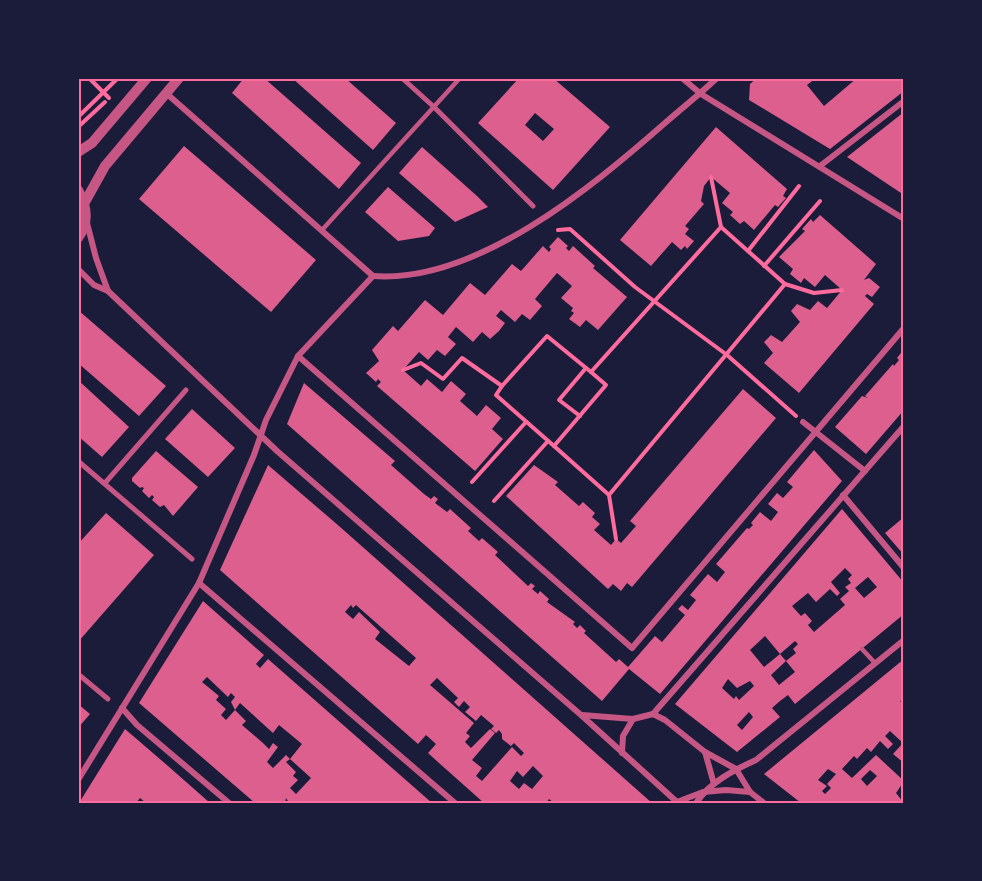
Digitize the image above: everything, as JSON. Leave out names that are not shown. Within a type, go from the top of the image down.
[{"type":"street","points":[[78,152],[92,143],[147,78]]},
{"type":"street","points":[[85,202],[105,166],[179,78]]},
{"type":"street","points":[[402,78],[533,206]]},
{"type":"street","points":[[682,78],[701,94],[904,219]]},
{"type":"street","points":[[166,93],[373,276],[399,278],[462,260],[526,229],[613,169],[717,78]]},
{"type":"street","points":[[820,166],[904,101]]},
{"type":"street","points":[[78,190],[85,202],[86,220],[108,291]]},
{"type":"street","points":[[78,238],[86,220]]},
{"type":"street","points":[[78,269],[94,285],[108,291],[260,434],[677,802],[703,792],[736,769],[756,760],[904,640]]},
{"type":"street","points":[[78,780],[200,583],[254,455],[260,434],[298,356],[373,276]]},
{"type":"street","points":[[298,356],[632,648],[904,328]]},
{"type":"street","points":[[105,483],[186,390]]},
{"type":"street","points":[[803,422],[865,471]]},
{"type":"street","points":[[581,715],[633,719],[653,714],[904,426]]},
{"type":"street","points":[[78,461],[192,559]]},
{"type":"street","points":[[843,495],[904,568]]},
{"type":"street","points":[[200,583],[455,803]]},
{"type":"street","points":[[78,674],[108,699]]},
{"type":"street","points":[[122,708],[137,724],[229,803]]},
{"type":"street","points":[[653,714],[665,720],[705,752],[736,769],[750,792],[764,803]]},
{"type":"street","points":[[622,753],[623,736],[633,719]]},
{"type":"street","points":[[705,752],[714,784]]},
{"type":"street","points":[[703,792],[726,790],[750,792]]},
{"type":"street","points":[[696,803],[703,792]]},
{"type":"lane","points":[[322,230],[460,78]]},
{"type":"lane","points":[[862,649],[875,663]]},
{"type":"path","points":[[89,78],[109,98]]},
{"type":"path","points":[[78,117],[118,78]]},
{"type":"path","points":[[78,127],[109,98],[125,78]]},
{"type":"path","points":[[711,177],[721,227],[785,285],[814,293],[842,290]]},
{"type":"path","points":[[748,251],[799,186]]},
{"type":"path","points":[[764,266],[820,201]]},
{"type":"path","points":[[591,372],[721,227]]},
{"type":"path","points":[[558,230],[570,229],[655,302],[727,355],[803,422]]},
{"type":"path","points":[[609,495],[785,285]]},
{"type":"path","points":[[554,446],[606,385],[548,336],[496,395],[609,495],[616,539]]},
{"type":"path","points":[[403,370],[421,363],[443,379],[462,358],[502,386]]},
{"type":"path","points":[[580,416],[559,400],[586,368]]},
{"type":"path","points":[[472,482],[526,422]]},
{"type":"path","points":[[494,501],[548,441]]},
{"type":"building","points":[[244,78],[264,78],[361,163],[339,189],[232,93]]},
{"type":"building","points":[[292,78],[345,78],[396,123],[373,150]]},
{"type":"building","points":[[519,78],[553,78],[610,127],[553,190],[478,123]],"holes":[[[535,113],[554,129],[543,141],[525,125]]]},
{"type":"building","points":[[757,78],[816,78],[807,85],[824,106],[857,78],[904,78],[904,91],[830,149],[749,100],[750,84]]},
{"type":"building","points":[[904,112],[904,195],[847,157]]},
{"type":"building","points":[[716,127],[787,189],[783,196],[786,198],[778,207],[775,205],[754,230],[744,221],[740,224],[730,215],[733,212],[722,203],[730,193],[711,177],[704,186],[701,201],[704,204],[685,226],[689,229],[685,234],[694,241],[687,249],[685,246],[681,250],[672,242],[651,266],[620,240]]},
{"type":"building","points":[[184,146],[316,260],[271,312],[139,199]]},
{"type":"building","points":[[422,147],[488,207],[455,222],[399,173]]},
{"type":"building","points":[[388,187],[435,228],[429,236],[398,241],[365,212]]},
{"type":"building","points":[[820,215],[876,264],[864,280],[869,278],[880,287],[872,297],[867,294],[865,296],[874,304],[799,393],[764,363],[773,353],[764,342],[771,335],[782,342],[800,322],[791,311],[797,304],[810,310],[818,301],[827,308],[842,290],[825,275],[815,287],[804,278],[801,283],[790,274],[793,269],[779,257],[805,231],[802,229],[811,219],[813,222]]},
{"type":"building","points":[[558,237],[568,246],[566,248],[569,251],[573,246],[595,266],[593,268],[627,297],[598,330],[586,320],[580,327],[569,319],[574,313],[571,311],[573,308],[561,298],[572,286],[557,273],[535,299],[542,306],[530,320],[522,314],[515,322],[501,310],[496,316],[505,323],[499,331],[490,339],[482,332],[473,342],[456,327],[448,337],[456,344],[445,356],[437,350],[428,360],[419,352],[403,370],[421,386],[427,379],[442,392],[451,381],[466,394],[460,401],[477,416],[486,405],[501,418],[492,429],[503,439],[475,471],[377,386],[381,382],[378,379],[376,382],[366,373],[379,361],[372,350],[393,326],[398,331],[425,300],[443,315],[470,283],[485,295],[512,264],[521,271],[543,246],[549,252],[551,249],[549,247]]},
{"type":"building","points":[[78,310],[166,386],[139,416],[78,363]]},
{"type":"building","points":[[904,349],[904,410],[866,454],[835,427],[862,396],[868,398],[865,396],[899,360],[897,358]]},
{"type":"building","points":[[78,380],[129,427],[102,457],[78,436]]},
{"type":"building","points":[[304,383],[395,461],[391,465],[424,494],[431,499],[434,496],[438,499],[435,503],[447,512],[450,509],[471,528],[468,531],[479,541],[482,538],[498,552],[495,555],[528,586],[531,583],[535,586],[532,589],[538,594],[540,591],[549,599],[547,602],[575,622],[573,624],[577,628],[580,625],[586,631],[584,633],[616,662],[619,659],[628,667],[655,636],[662,642],[685,615],[678,609],[682,605],[688,610],[696,600],[690,595],[708,574],[717,582],[725,572],[716,564],[747,528],[753,525],[751,523],[760,512],[771,521],[778,512],[768,504],[777,493],[783,498],[793,487],[787,482],[814,450],[842,481],[660,694],[629,669],[602,701],[287,424]]},
{"type":"building","points":[[743,389],[776,418],[632,587],[627,583],[621,591],[613,584],[608,589],[506,496],[534,465],[558,482],[555,485],[579,506],[583,502],[595,513],[592,517],[600,524],[594,530],[611,545],[616,539],[621,543],[636,526],[630,521]]},
{"type":"building","points":[[192,409],[235,448],[208,477],[165,439]]},
{"type":"building","points":[[156,451],[198,487],[173,516],[164,505],[160,507],[152,500],[154,497],[152,495],[149,498],[142,491],[144,488],[140,488],[132,481],[132,478]]},
{"type":"building","points":[[268,465],[652,803],[554,803],[549,799],[546,803],[484,803],[428,753],[436,744],[426,735],[418,744],[220,570]],"holes":[[[351,605],[353,608],[356,605],[416,658],[409,666],[375,639],[380,632],[359,612],[353,619],[345,612]],[[437,678],[458,698],[454,702],[459,707],[464,701],[470,707],[465,712],[476,721],[481,715],[494,726],[491,729],[496,733],[499,730],[502,739],[511,746],[514,743],[524,753],[521,756],[512,747],[482,781],[476,776],[482,768],[472,760],[495,733],[490,729],[471,748],[465,742],[470,736],[466,733],[474,723],[430,685]],[[533,766],[543,776],[532,789],[524,783],[519,789],[510,781],[517,771],[523,777]]]},
{"type":"building","points":[[842,509],[904,583],[901,609],[904,614],[795,704],[788,695],[780,701],[772,708],[780,717],[737,752],[675,704]],"holes":[[[845,568],[852,575],[848,579],[851,583],[845,587],[849,591],[840,599],[845,605],[814,632],[808,625],[812,621],[805,613],[801,616],[792,606],[808,593],[816,602],[830,589],[837,596],[840,593],[831,582]],[[868,577],[877,587],[864,598],[855,588]],[[765,636],[780,654],[764,667],[750,650]],[[795,641],[798,644],[793,649],[796,653],[786,661],[780,654]],[[786,661],[795,672],[779,685],[771,675]],[[728,679],[737,688],[750,681],[754,686],[739,700],[736,696],[734,699],[722,688]],[[749,712],[753,717],[742,730],[737,725]]]},
{"type":"building","points":[[106,513],[154,555],[78,642],[78,544]]},
{"type":"building","points":[[904,517],[904,555],[885,533]]},
{"type":"building","points":[[203,601],[264,655],[256,664],[260,668],[268,659],[432,803],[289,803],[286,798],[285,803],[255,803],[139,703]],"holes":[[[207,677],[228,697],[231,693],[235,697],[231,702],[235,710],[226,720],[221,715],[226,709],[216,700],[219,696],[202,682]],[[240,703],[273,733],[279,725],[302,744],[290,759],[286,755],[273,768],[267,762],[278,747],[273,743],[269,749],[242,725],[246,721],[235,710]],[[290,759],[311,778],[296,794],[290,788],[298,780],[293,776],[296,772],[286,762]]]},
{"type":"building","points":[[904,659],[904,700],[900,701],[904,705],[904,763],[893,754],[903,743],[890,731],[885,736],[893,744],[888,749],[880,741],[871,752],[867,748],[857,759],[854,756],[842,769],[852,778],[876,755],[904,781],[896,793],[904,803],[801,803],[764,774]],"holes":[[[828,769],[836,774],[827,784],[831,788],[825,794],[822,791],[827,786],[818,780]],[[870,770],[877,776],[867,786],[861,779]]]},
{"type":"building","points":[[78,704],[90,714],[78,728]]},
{"type":"building","points":[[125,729],[210,803],[146,803],[140,798],[136,803],[79,803]]}]
